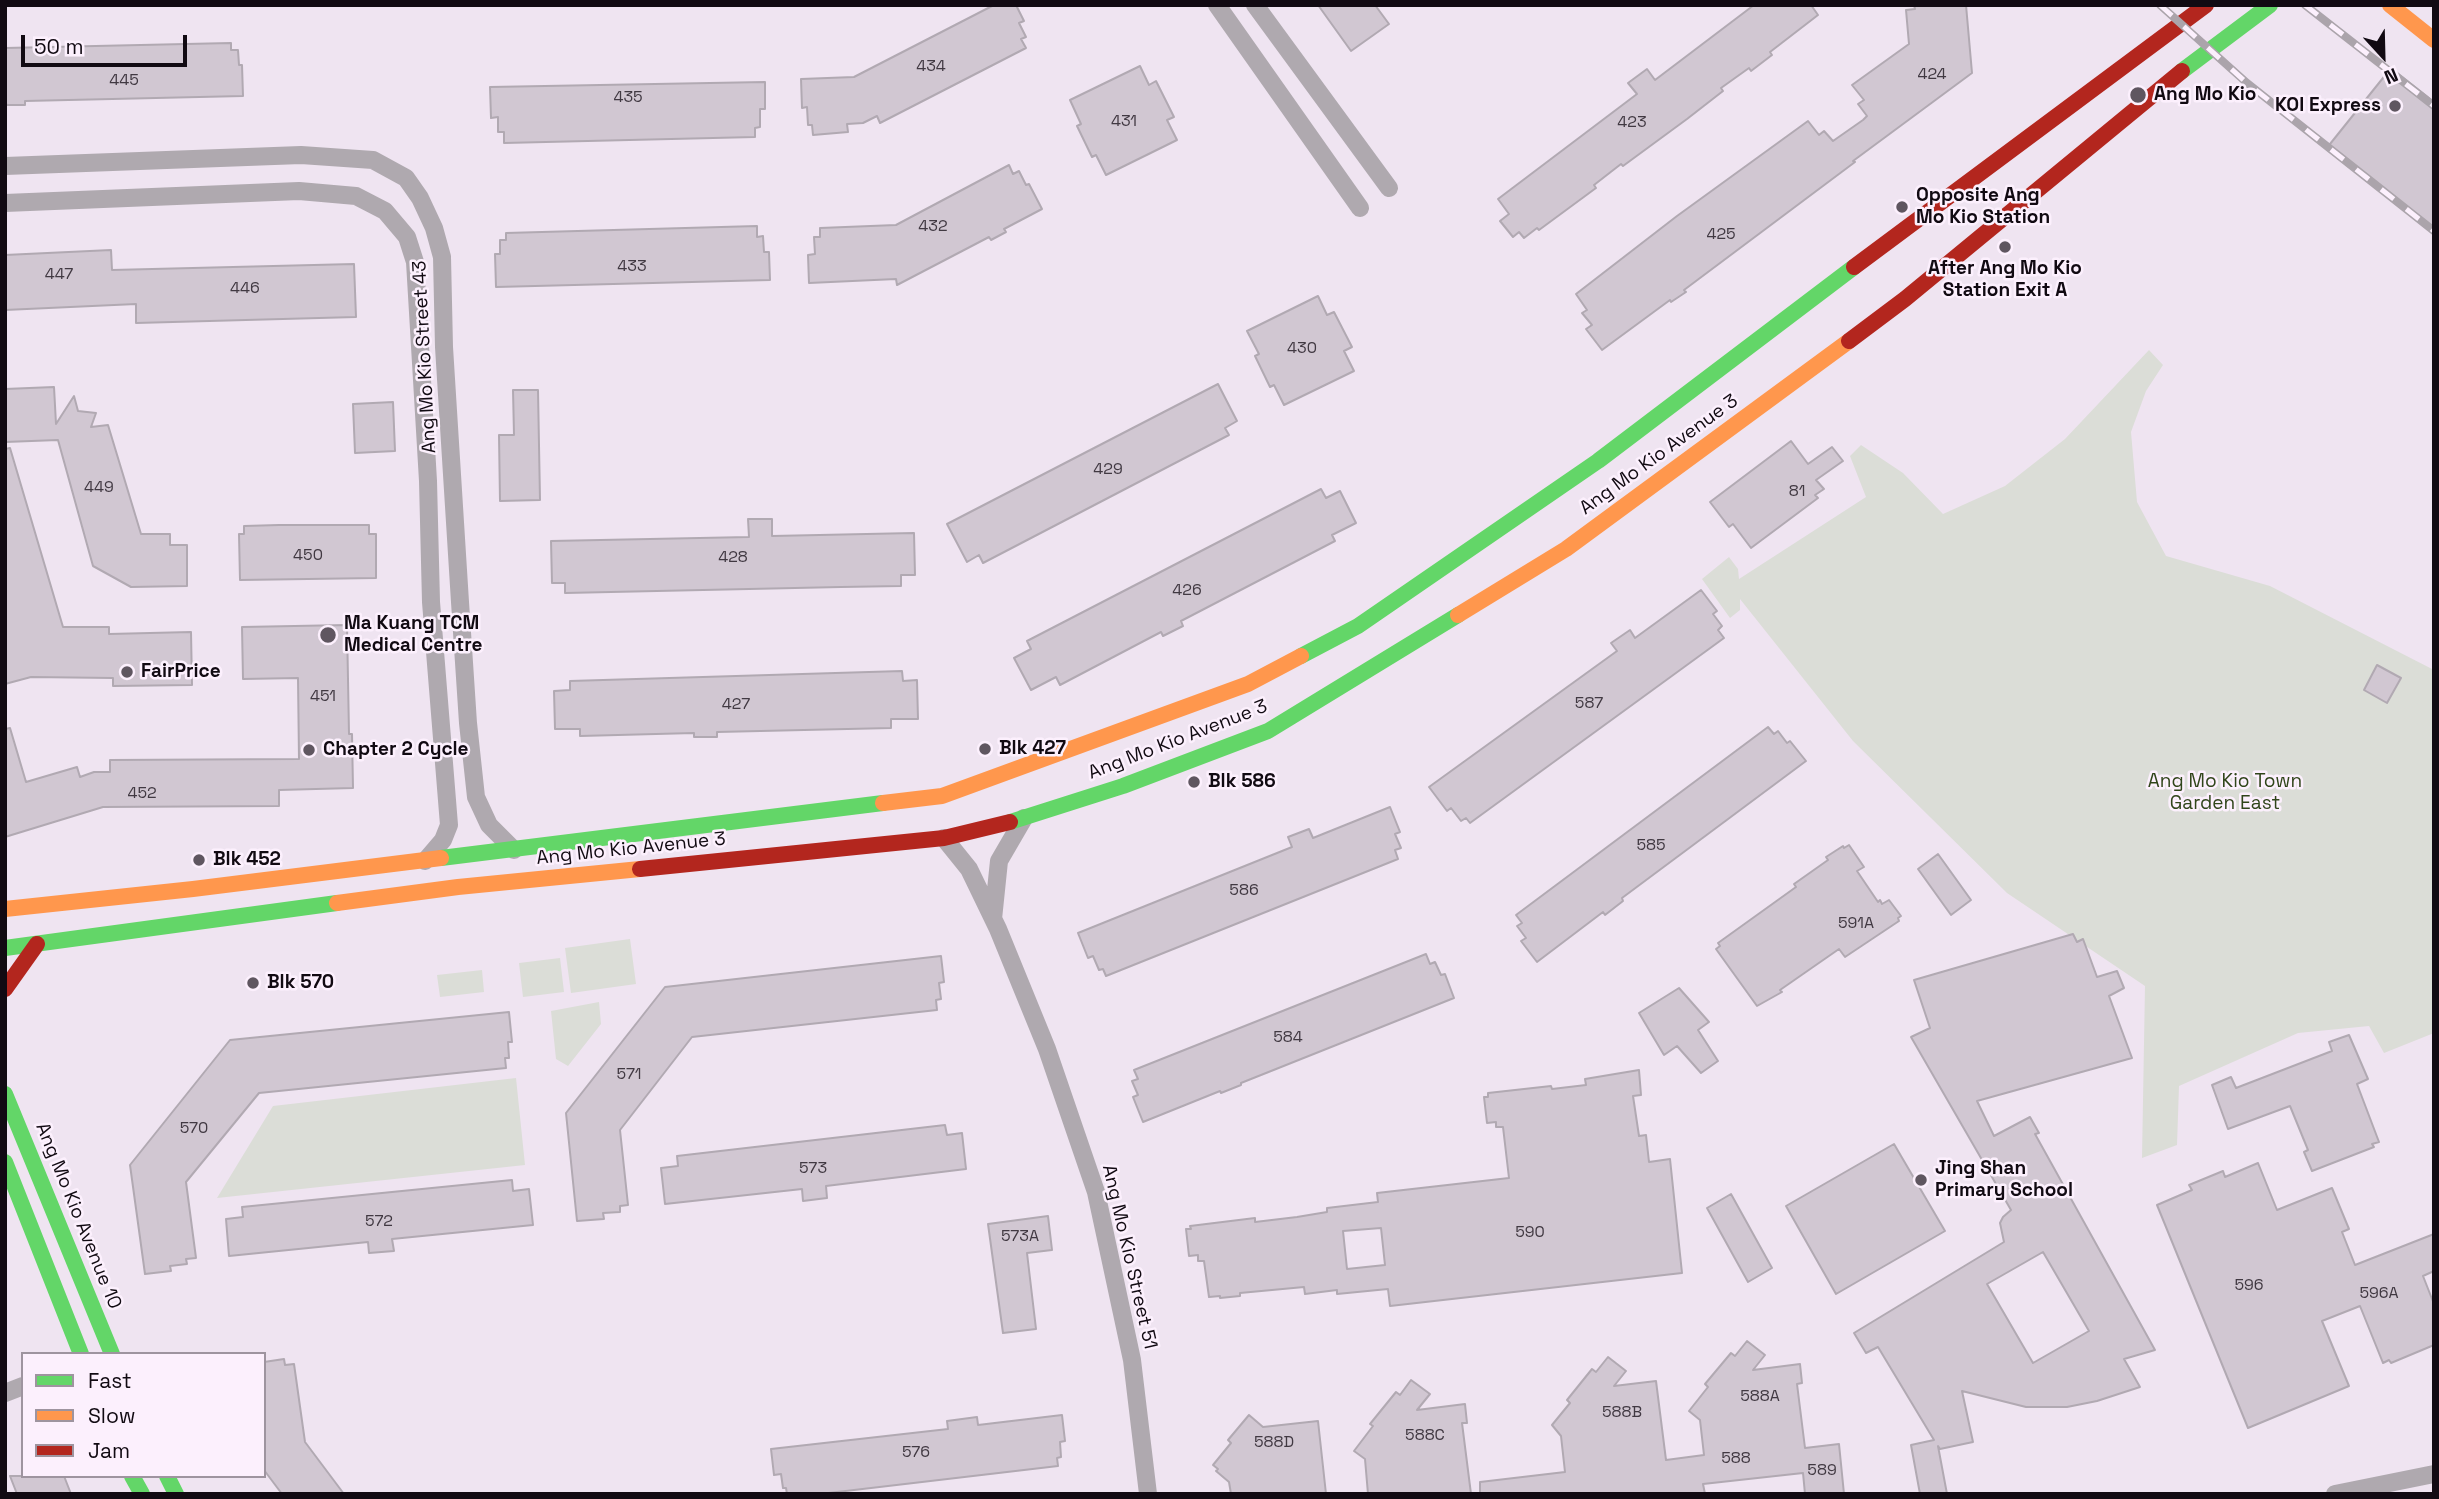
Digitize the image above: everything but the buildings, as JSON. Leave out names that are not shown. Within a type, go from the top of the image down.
[{"type":"main road","name":"Ang Mo Kio Avenue 3","points":[[5,909],[425,861],[942,796],[1248,684],[1358,626],[1598,461],[2206,5]]},
{"type":"main road","name":"Ang Mo Kio Avenue 3","points":[[5,948],[458,887],[944,838],[1024,818],[1123,786],[1268,731],[1566,549],[1662,480],[1905,299],[2196,60],[2270,5]]},
{"type":"main road","points":[[2390,5],[2434,40]]},
{"type":"main road","points":[[5,989],[37,944]]},
{"type":"main road","name":"Ang Mo Kio Avenue 10","points":[[5,1094],[107,1352]]},
{"type":"main road","points":[[5,1162],[80,1352]]},
{"type":"main road","points":[[133,1478],[142,1494]]},
{"type":"main road","points":[[168,1478],[176,1494]]},
{"type":"street","points":[[1217,5],[1360,208]]},
{"type":"street","points":[[1255,5],[1389,188]]},
{"type":"street","name":"Ang Mo Kio Street 43","points":[[5,166],[301,155],[373,160],[406,178],[420,198],[434,228],[442,257],[444,347],[459,592],[476,797],[489,825],[514,850]]},
{"type":"street","name":"Ang Mo Kio Street 43","points":[[5,203],[299,191],[356,196],[385,211],[407,237],[415,262],[422,349],[431,602],[449,825],[443,840],[425,861]]},
{"type":"street","name":"Ang Mo Kio Street 51","points":[[993,919],[999,861],[1024,818]]},
{"type":"street","name":"Ang Mo Kio Street 51","points":[[944,838],[969,869],[993,919],[1046,1049],[1096,1192],[1132,1360],[1148,1494]]},
{"type":"street","points":[[5,1393],[21,1386]]},
{"type":"street","points":[[2335,1494],[2434,1474]]},
{"type":"green space","name":"Ang Mo Kio Town Garden East","points":[[2149,350],[2163,365],[2146,391],[2131,432],[2137,502],[2166,556],[2270,586],[2434,670],[2434,1033],[2384,1053],[2369,1026],[2298,1033],[2179,1086],[2177,1145],[2142,1158],[2145,986],[2007,893],[1853,741],[1740,599],[1740,610],[1730,618],[1702,579],[1729,557],[1738,569],[1739,579],[1866,497],[1850,456],[1861,445],[1903,473],[1943,514],[2005,486],[2065,439]]},
{"type":"green space","points":[[630,939],[636,984],[571,993],[565,948]]},
{"type":"green space","points":[[560,958],[564,992],[523,997],[519,963]]},
{"type":"green space","points":[[482,970],[484,992],[440,997],[437,975]]},
{"type":"green space","points":[[599,1002],[601,1024],[568,1066],[556,1059],[551,1011]]},
{"type":"green space","points":[[516,1078],[525,1165],[217,1198],[273,1106]]},
{"type":"railway","points":[[2160,5],[2247,83],[2434,231]]},
{"type":"railway","points":[[2305,5],[2434,106]]},
{"type":"traffic: fast","points":[[2182,71],[2270,5]]},
{"type":"traffic: fast","points":[[1301,656],[1358,626],[1598,461],[1854,267]]},
{"type":"traffic: fast","points":[[1010,822],[1123,786],[1268,731],[1458,615]]},
{"type":"traffic: fast","points":[[441,858],[883,803]]},
{"type":"traffic: fast","points":[[5,948],[337,903]]},
{"type":"traffic: fast","points":[[5,1094],[111,1352]]},
{"type":"traffic: fast","points":[[5,1162],[80,1352]]},
{"type":"traffic: fast","points":[[133,1478],[142,1494]]},
{"type":"traffic: fast","points":[[168,1478],[176,1494]]},
{"type":"traffic: slow","points":[[2390,5],[2434,40]]},
{"type":"traffic: slow","points":[[1458,615],[1566,549],[1849,341]]},
{"type":"traffic: slow","points":[[883,803],[942,796],[1248,684],[1301,656]]},
{"type":"traffic: slow","points":[[5,909],[441,858]]},
{"type":"traffic: slow","points":[[337,903],[458,887],[640,869]]},
{"type":"traffic: jam","points":[[1854,267],[2206,5]]},
{"type":"traffic: jam","points":[[1849,341],[1905,299],[2182,71]]},
{"type":"traffic: jam","points":[[640,869],[944,838],[1010,822]]},
{"type":"traffic: jam","points":[[5,989],[37,944]]},
{"type":"place","name":"Ang Mo Kio","points":[[2138,95]]},
{"type":"place","name":"KOI Express","points":[[2395,106]]},
{"type":"place","name":"Opposite Ang Mo Kio Station","points":[[1902,207]]},
{"type":"place","name":"After Ang Mo Kio Station Exit A","points":[[2005,247]]},
{"type":"place","name":"Ma Kuang TCM Medical Centre","points":[[328,635]]},
{"type":"place","name":"FairPrice","points":[[127,672]]},
{"type":"place","name":"Blk 427","points":[[985,749]]},
{"type":"place","name":"Chapter 2 Cycle","points":[[309,750]]},
{"type":"place","name":"Blk 586","points":[[1194,782]]},
{"type":"place","name":"Blk 452","points":[[199,860]]},
{"type":"place","name":"Blk 570","points":[[253,983]]},
{"type":"place","name":"Jing Shan Primary School","points":[[1921,1180]]}]
